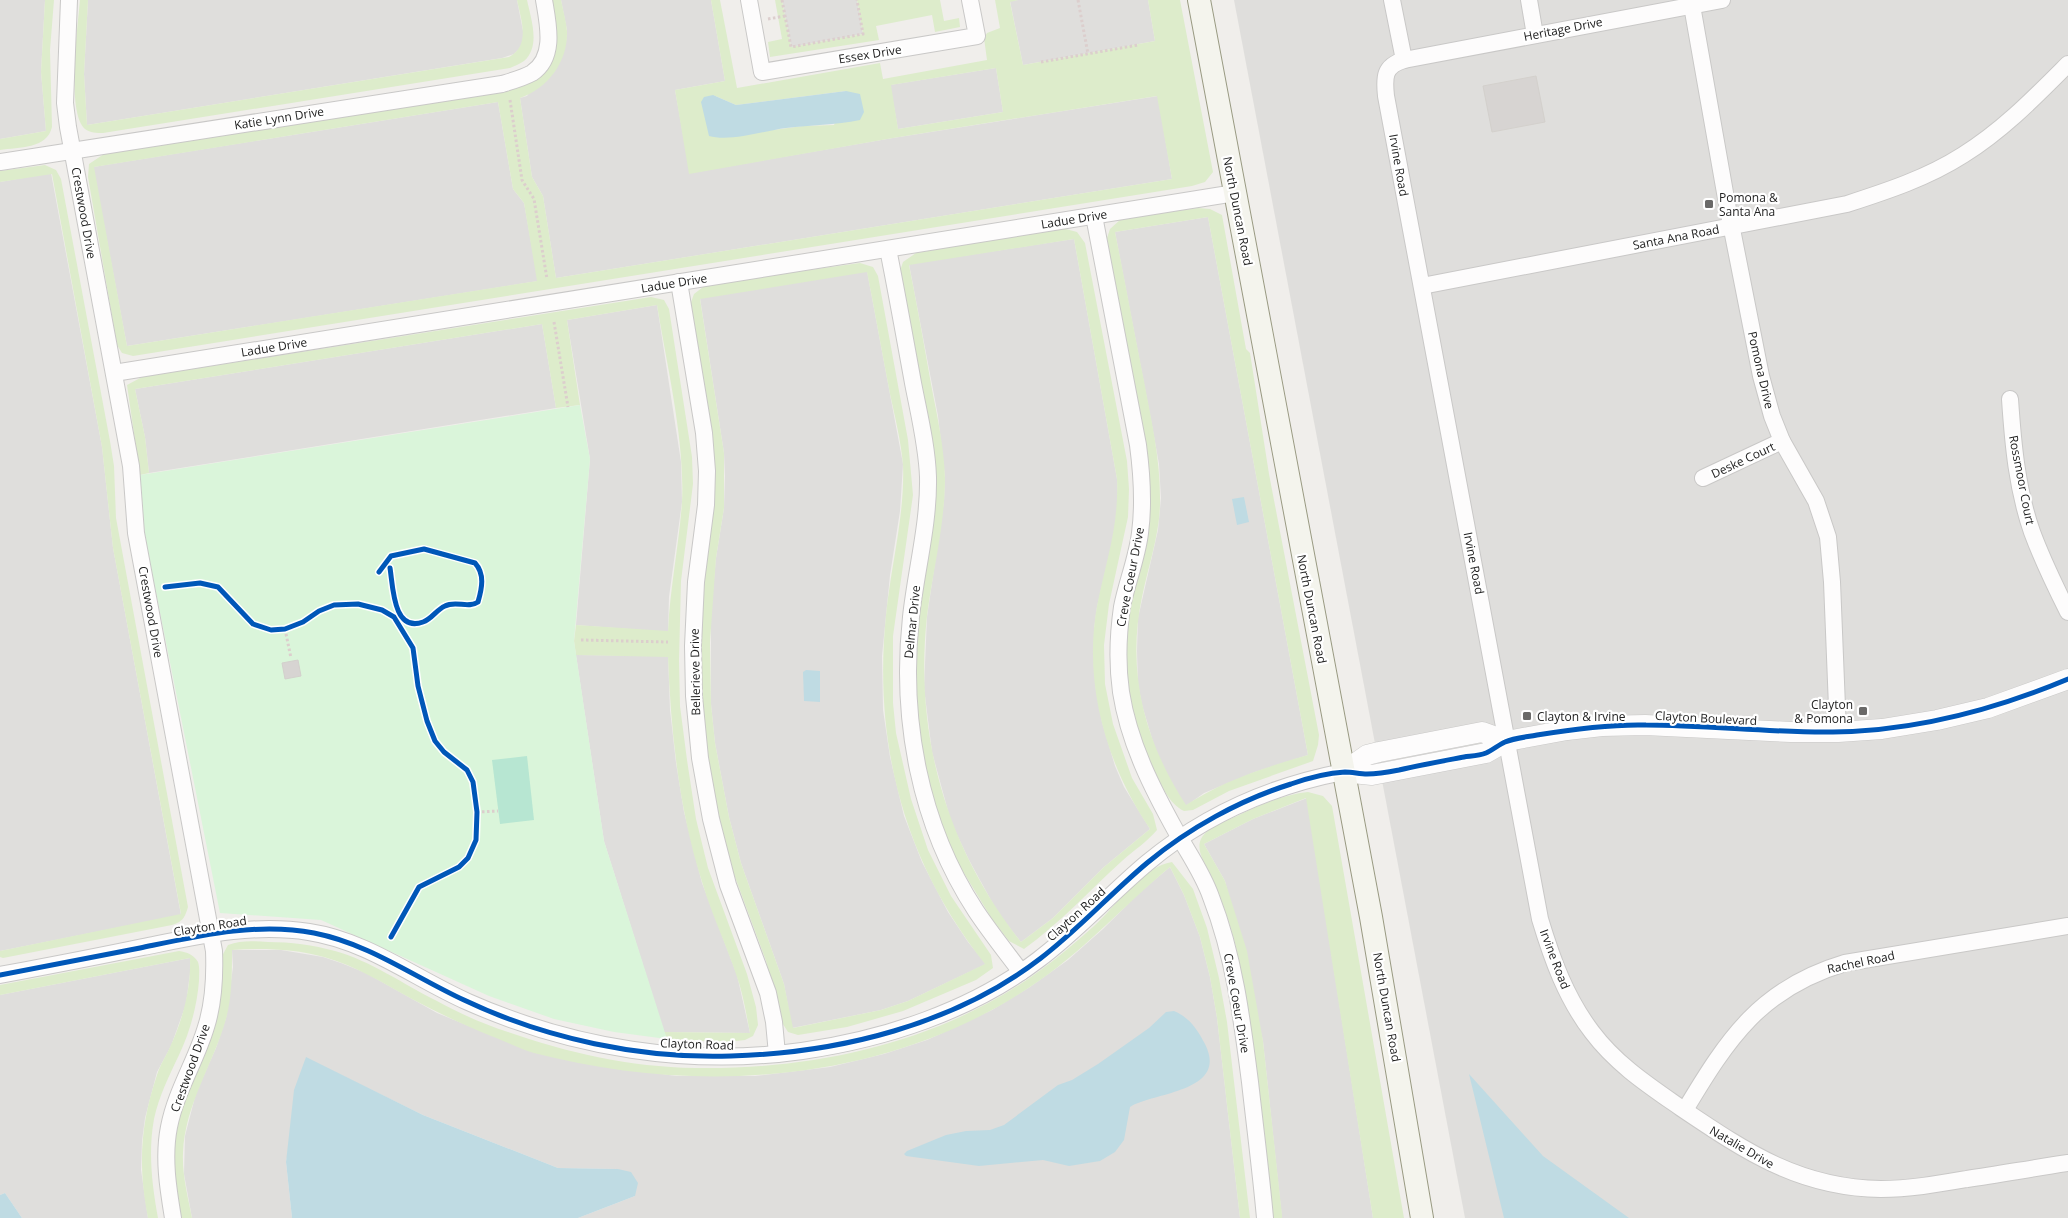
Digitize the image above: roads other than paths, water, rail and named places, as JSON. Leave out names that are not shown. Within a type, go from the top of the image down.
[{"type":"main road","name":"North Duncan Road","points":[[1199,0],[1371,917],[1422,1218]]},
{"type":"street","name":"Crestwood Drive","points":[[69,0],[65,103],[131,466],[136,533],[211,934],[215,977],[212,1004],[206,1028],[177,1096],[169,1128],[166,1157],[173,1218]]},
{"type":"street","name":"Katie Lynn Drive","points":[[0,162],[502,84],[533,72],[541,64],[546,54],[549,43],[548,21],[544,0]]},
{"type":"street","name":"Essex Drive","points":[[749,0],[762,72],[977,36],[970,0]]},
{"type":"street","points":[[1392,0],[1404,60]]},
{"type":"street","points":[[1529,0],[1535,35]]},
{"type":"street","name":"Heritage Drive","points":[[1404,60],[1692,3],[1722,0]]},
{"type":"street","name":"Pomona Drive","points":[[1692,3],[1761,376],[1771,413],[1782,441],[1816,501],[1828,537],[1832,582],[1838,732]]},
{"type":"street","name":"Irvine Road","points":[[1404,60],[1392,65],[1387,71],[1385,83],[1540,919],[1562,984],[1592,1032],[1614,1057]]},
{"type":"street","name":"Santa Ana Road","points":[[1422,286],[1847,204],[1895,189],[1936,171],[1964,155],[1994,134],[2024,108],[2068,64]]},
{"type":"street","name":"Ladue Drive","points":[[114,373],[1235,193]]},
{"type":"street","name":"Creve Coeur Drive","points":[[1094,216],[1138,445],[1142,478],[1143,505],[1140,535],[1123,606],[1120,627],[1118,660],[1122,692],[1130,734],[1138,755],[1159,800],[1211,896],[1226,941],[1236,986],[1246,1053],[1265,1218]]},
{"type":"street","name":"Delmar Drive","points":[[888,249],[924,442],[928,478],[926,508],[911,617],[908,665],[908,707],[913,746],[922,790],[935,828],[954,872],[976,910],[1021,972]]},
{"type":"street","name":"Bellerieve Drive","points":[[680,282],[704,433],[707,471],[706,505],[696,582],[693,646],[694,696],[700,758],[711,820],[728,885],[768,993],[774,1022],[777,1054]]},
{"type":"street","name":"Rossmoor Court","points":[[2010,400],[2013,444],[2029,522],[2049,573],[2068,612]]},
{"type":"street","name":"Deske Court","points":[[1703,478],[1782,441]]},
{"type":"street","name":"Clayton Boulevard","points":[[1507,741],[1567,730],[1645,724],[1790,732],[1838,732],[1882,729],[1937,720],[1988,708],[2068,680]]},
{"type":"street","points":[[1343,772],[1367,754],[1482,732],[1507,741]]},
{"type":"street","name":"Clayton Road","points":[[0,975],[211,934],[251,929],[282,929],[311,932],[344,940],[380,955],[467,1002],[518,1022],[568,1038],[615,1048],[667,1054],[726,1056],[777,1054],[844,1043],[903,1028],[944,1013],[987,992],[1021,972],[1073,932],[1147,862],[1209,820],[1250,800],[1290,784],[1343,772]]},
{"type":"street","name":"Rachel Road","points":[[1685,1110],[1735,1035],[1754,1013],[1776,994],[1800,980],[1845,963],[2068,926]]},
{"type":"street","name":"Natalie Drive","points":[[1614,1057],[1635,1076],[1740,1148],[1783,1170],[1818,1181],[1881,1189],[1920,1187],[2068,1163]]},
{"type":"water","points":[[846,91],[860,94],[864,112],[860,120],[786,128],[727,138],[709,136],[701,102],[704,97],[713,95],[736,105]]},
{"type":"water","points":[[1244,497],[1249,522],[1237,525],[1232,499]]},
{"type":"water","points":[[806,670],[820,671],[820,702],[804,701],[803,672]]},
{"type":"water","points":[[1174,1011],[1192,1024],[1205,1044],[1210,1060],[1207,1072],[1198,1081],[1186,1088],[1130,1107],[1124,1140],[1115,1152],[1100,1161],[1069,1166],[1043,1160],[979,1166],[906,1156],[904,1154],[946,1135],[966,1131],[990,1130],[1004,1125],[1058,1085],[1072,1080],[1098,1064],[1149,1028],[1166,1012]]},
{"type":"water","points":[[306,1057],[423,1115],[558,1168],[618,1169],[631,1172],[638,1183],[635,1196],[578,1218],[292,1218],[286,1162],[294,1090]]},
{"type":"water","points":[[1469,1074],[1543,1156],[1629,1218],[1504,1218]]},
{"type":"water","points":[[5,1193],[22,1218],[0,1218],[0,1195]]},
{"type":"place","name":"Pomona & Santa Ana","points":[[1709,204]]},
{"type":"place","name":"Clayton & Pomona","points":[[1863,711]]},
{"type":"place","name":"Clayton & Irvine","points":[[1527,716]]}]
